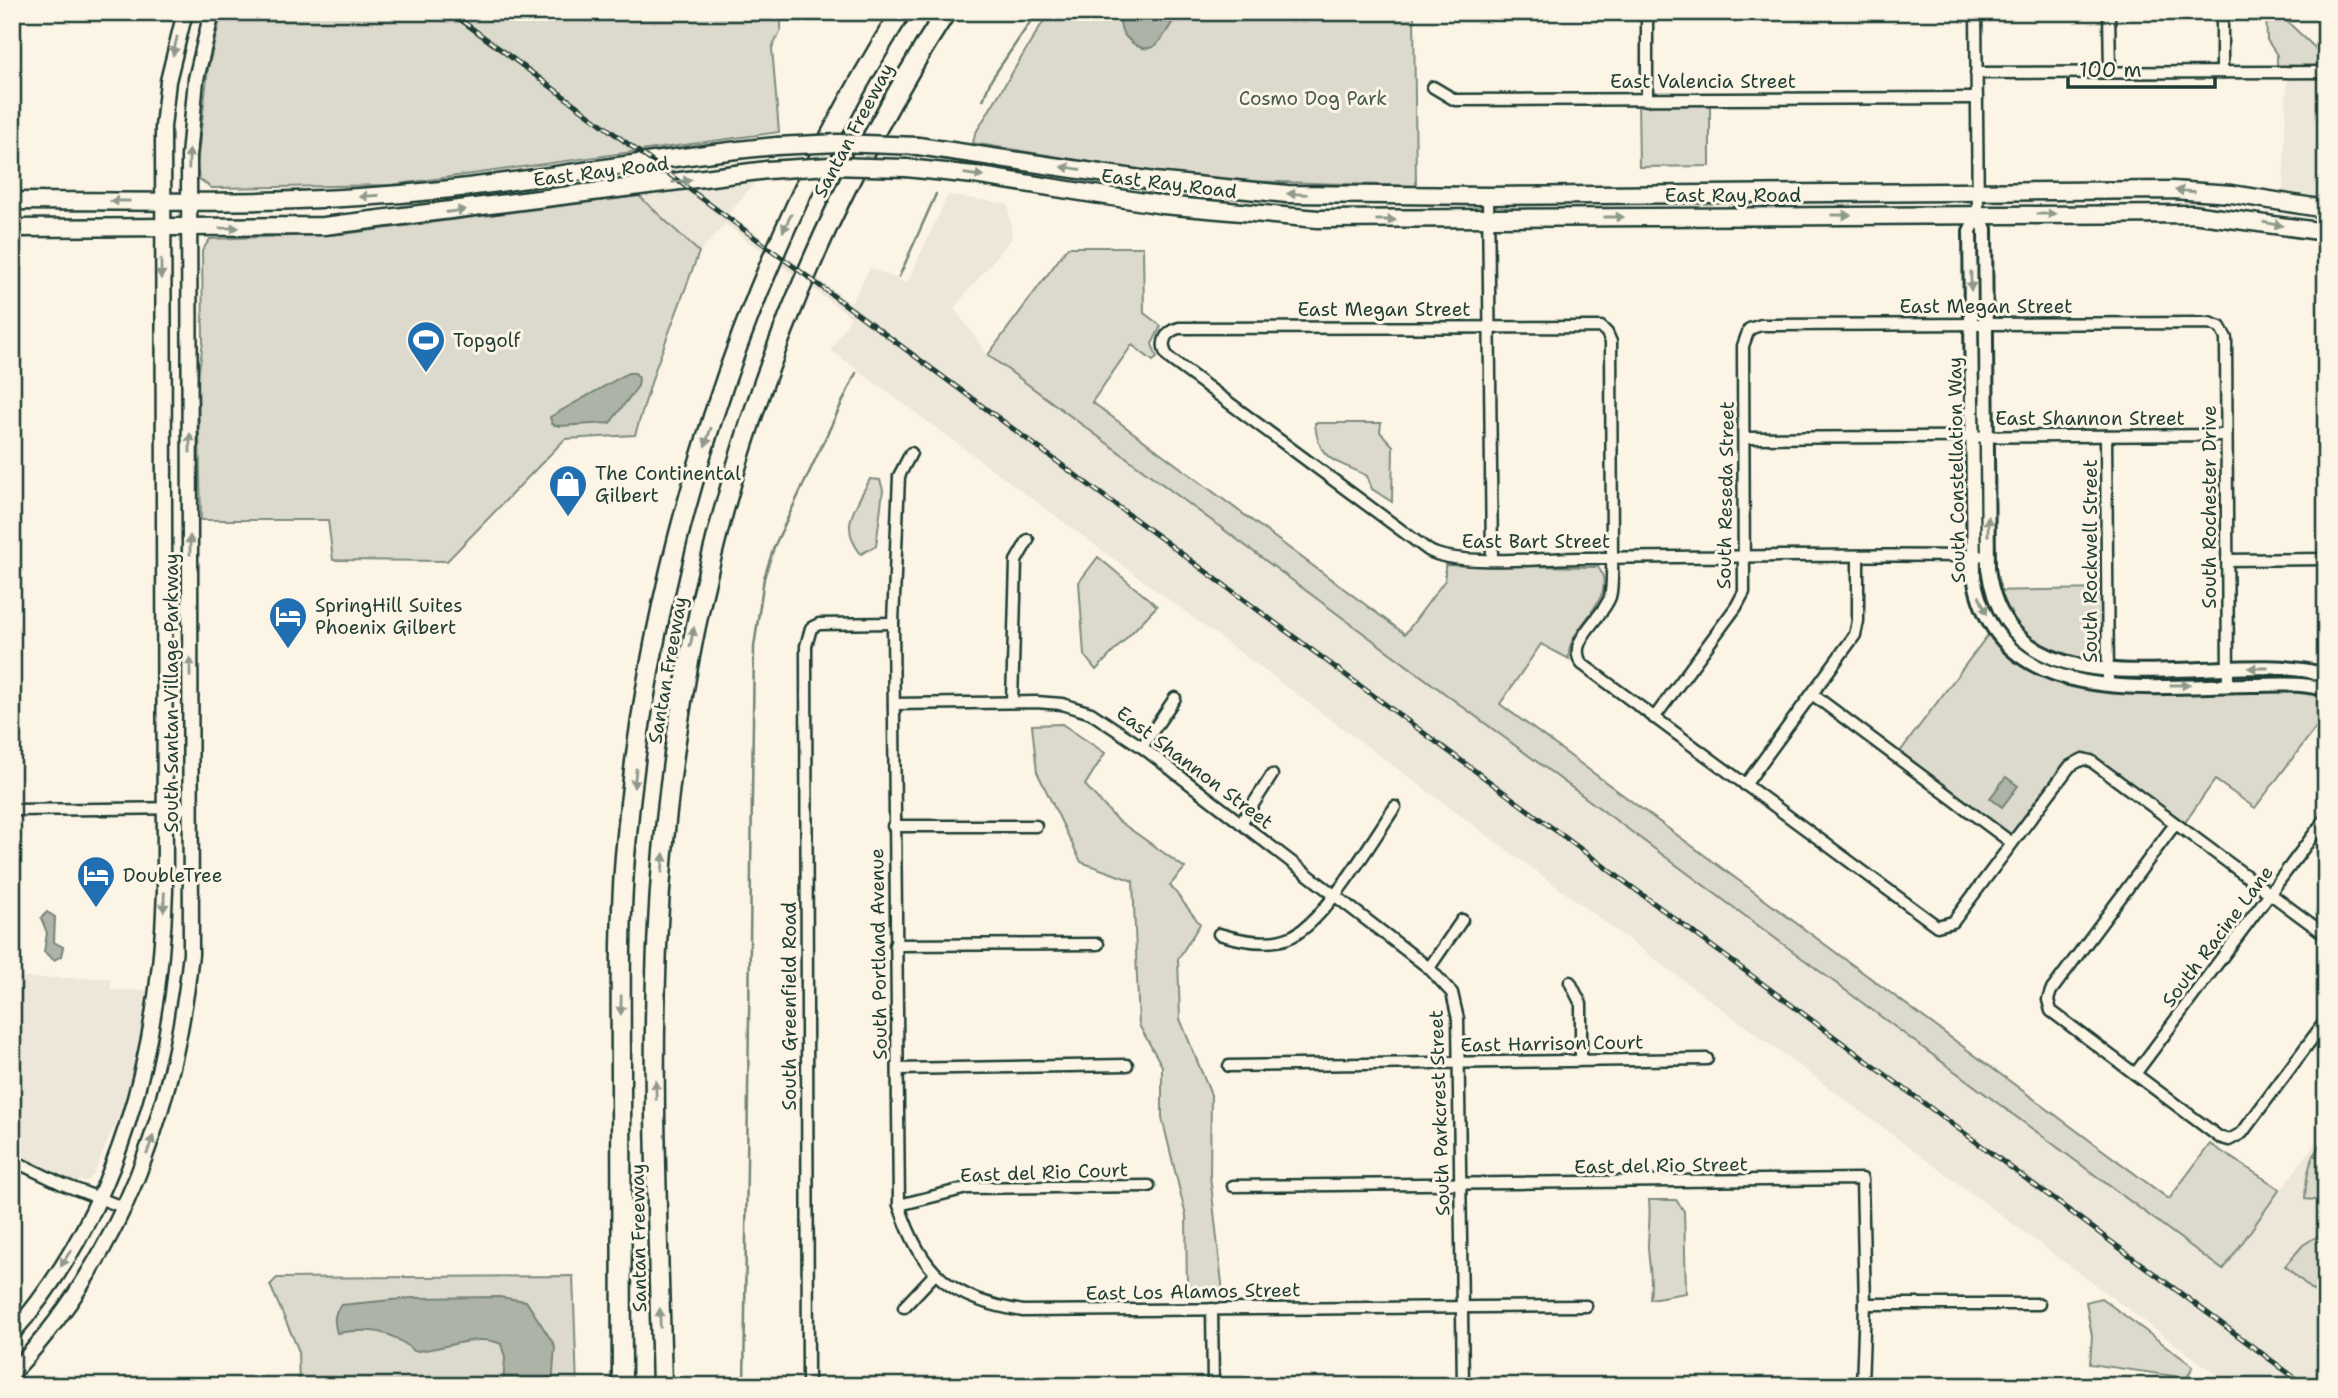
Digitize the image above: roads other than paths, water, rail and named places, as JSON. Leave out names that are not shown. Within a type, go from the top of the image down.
[{"type":"highway","name":"Santan Freeway","points":[[622,1386],[621,1007],[625,857],[641,724],[657,633],[693,484],[729,372],[783,229],[851,99],[901,12]]},
{"type":"highway","name":"Santan Freeway","points":[[662,1386],[655,1054],[660,891],[681,692],[722,506],[808,265],[846,185],[908,71],[946,12]]},
{"type":"main road","name":"South Santan Village Parkway","points":[[12,1334],[57,1272],[99,1198],[135,1106],[156,1004],[163,949],[165,809],[161,201],[168,81],[185,12]]},
{"type":"main road","name":"South Santan Village Parkway","points":[[12,1373],[69,1304],[125,1208],[159,1119],[186,1002],[191,954],[189,201],[193,102],[212,12]]},
{"type":"main road","name":"East Ray Road","points":[[12,201],[332,198],[442,190],[650,160],[777,146],[850,143],[918,146],[1154,181],[1242,191],[1977,203],[2192,214],[2326,232]]},
{"type":"main road","name":"East Ray Road","points":[[12,228],[189,228],[358,223],[767,170],[842,166],[906,168],[1225,212],[1318,219],[1488,218],[1977,203],[2172,190],[2232,194],[2326,209]]},
{"type":"main road","points":[[163,511],[190,512]]},
{"type":"street","points":[[1647,12],[1647,100]]},
{"type":"street","points":[[1976,12],[1977,203]]},
{"type":"street","points":[[2109,12],[2110,72]]},
{"type":"street","points":[[2222,12],[2222,72]]},
{"type":"street","points":[[1976,73],[2326,72]]},
{"type":"street","name":"East Valencia Street","points":[[1433,87],[1455,100],[1977,98]]},
{"type":"street","points":[[1488,195],[1492,559]]},
{"type":"street","name":"South Constellation Way","points":[[1977,203],[1985,229],[1989,436],[1988,556],[1994,591],[2012,627],[2024,640],[2054,659],[2073,667],[2108,670],[2291,668],[2326,675]]},
{"type":"street","name":"South Constellation Way","points":[[1977,203],[1970,231],[1973,556],[1976,588],[2000,634],[2015,652],[2030,664],[2064,680],[2110,686],[2305,686],[2326,690]]},
{"type":"street","name":"East Megan Street","points":[[1749,329],[1761,325],[2209,323],[2222,329]]},
{"type":"street","name":"East Megan Street","points":[[1164,340],[1171,331],[1179,328],[1594,326],[1608,333],[1611,342],[1612,558]]},
{"type":"street","name":"South Reseda Street","points":[[1654,718],[1740,602],[1745,588],[1743,346],[1749,329]]},
{"type":"street","name":"South Rochester Drive","points":[[2222,329],[2226,338],[2228,685]]},
{"type":"street","name":"East Bart Street","points":[[1164,340],[1164,349],[1169,358],[1430,551],[1451,559],[1988,556]]},
{"type":"street","name":"East Shannon Street","points":[[1745,438],[2226,435]]},
{"type":"street","name":"South Rockwell Street","points":[[2106,436],[2110,686]]},
{"type":"street","name":"South Portland Avenue","points":[[911,453],[900,476],[893,623],[899,1205],[918,1253],[934,1275]]},
{"type":"street","points":[[1012,702],[1016,561],[1028,540]]},
{"type":"street","points":[[1745,785],[1856,631],[1858,557]]},
{"type":"street","points":[[1612,558],[1608,600],[1578,644],[1577,657],[1582,664],[1933,924],[1946,926],[1955,920],[2070,766],[2080,759],[2091,761],[2326,935]]},
{"type":"street","points":[[2227,560],[2326,559]]},
{"type":"street","name":"South Greenfield Road","points":[[808,1386],[806,646],[811,628],[830,623],[893,623]]},
{"type":"street","points":[[1812,694],[2012,843]]},
{"type":"street","points":[[1142,747],[1175,698]]},
{"type":"street","name":"East Shannon Street","points":[[894,704],[1062,704],[1091,712],[1142,747],[1334,895]]},
{"type":"street","points":[[1241,823],[1272,775]]},
{"type":"street","points":[[1219,934],[1244,941],[1286,939],[1306,929],[1334,895],[1395,807]]},
{"type":"street","points":[[12,810],[190,808]]},
{"type":"street","name":"South Racine Lane","points":[[2136,1074],[2326,818]]},
{"type":"street","points":[[2175,824],[2050,993],[2048,1004],[2055,1015],[2219,1137],[2231,1140],[2241,1134],[2326,1020]]},
{"type":"street","points":[[893,826],[1036,825]]},
{"type":"street","name":"South Parkcrest Street","points":[[1334,895],[1429,968],[1452,993],[1458,1019],[1463,1386]]},
{"type":"street","points":[[1429,968],[1462,920]]},
{"type":"street","points":[[895,945],[1098,944]]},
{"type":"street","points":[[1570,982],[1581,1004],[1581,1060]]},
{"type":"street","name":"East Harrison Court","points":[[1229,1066],[1707,1059]]},
{"type":"street","points":[[898,1069],[1127,1065]]},
{"type":"street","points":[[12,1160],[125,1208]]},
{"type":"street","name":"East del Rio Street","points":[[1460,1185],[1862,1179],[1865,1304]]},
{"type":"street","points":[[1233,1186],[1460,1185]]},
{"type":"street","name":"East del Rio Court","points":[[899,1205],[967,1188],[1149,1186]]},
{"type":"street","points":[[904,1307],[934,1275]]},
{"type":"street","name":"East Los Alamos Street","points":[[934,1275],[992,1306],[1023,1311],[1586,1306]]},
{"type":"street","points":[[1862,1386],[1865,1304],[2039,1304]]},
{"type":"street","points":[[1212,1309],[1213,1386]]},
{"type":"waterway","points":[[983,100],[991,80],[1037,12]]},
{"type":"waterway","points":[[899,277],[936,194]]},
{"type":"waterway","points":[[744,1386],[754,647],[764,578],[774,547],[856,373]]},
{"type":"railway","points":[[450,12],[2306,1386]]},
{"type":"place","name":"Topgolf","points":[[426,374]]},
{"type":"place","name":"The Continental Gilbert","points":[[568,518]]},
{"type":"place","name":"SpringHill Suites Phoenix Gilbert","points":[[288,650]]},
{"type":"place","name":"DoubleTree","points":[[96,909]]},
{"type":"park label","name":"Cosmo Dog Park","points":[[1313,98]]}]
